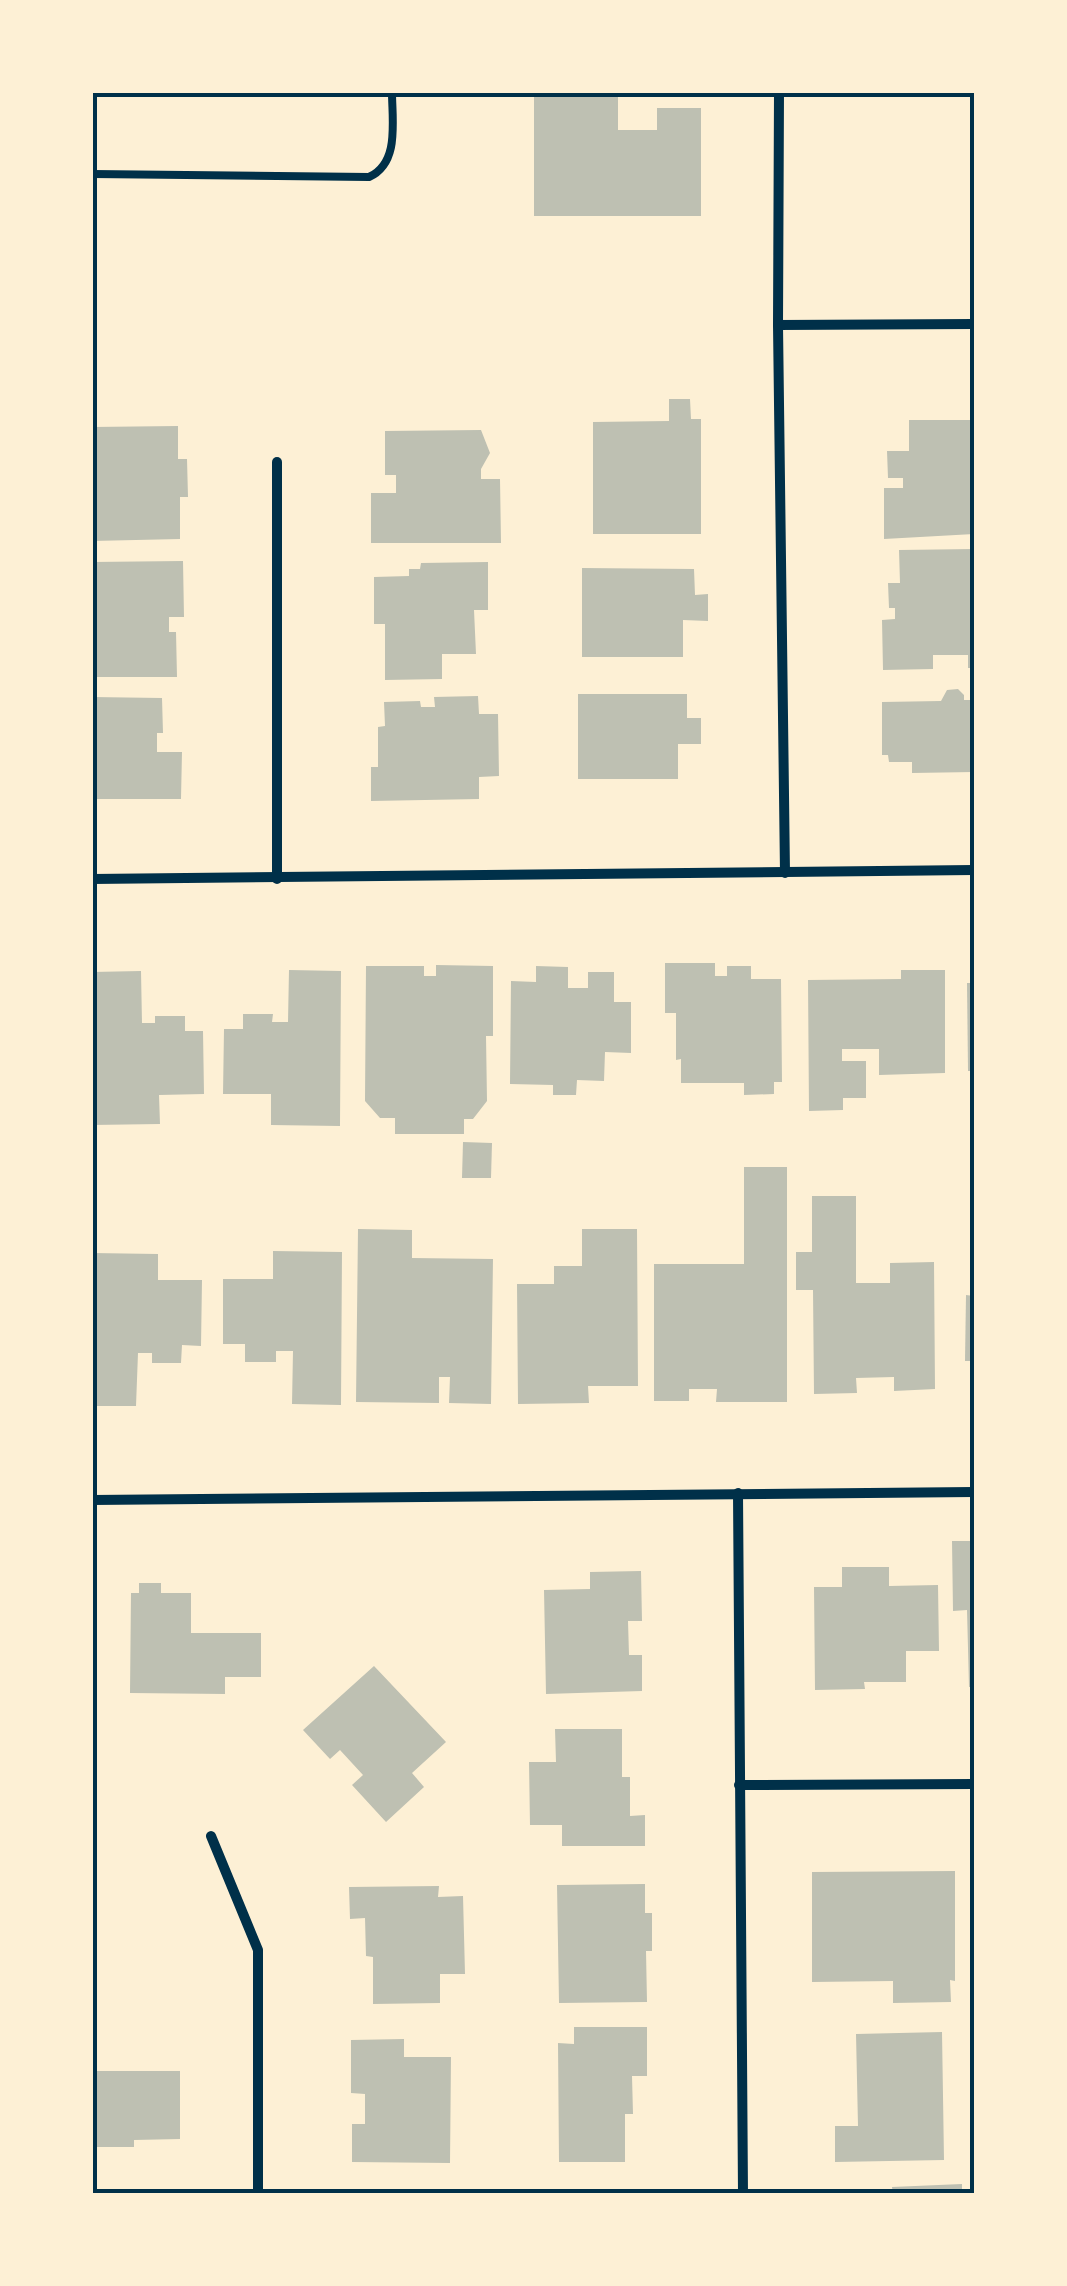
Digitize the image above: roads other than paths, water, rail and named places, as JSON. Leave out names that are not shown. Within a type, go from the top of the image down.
[{"type":"street","points":[[779,92],[785,873]]},
{"type":"street","points":[[778,325],[974,324]]},
{"type":"street","points":[[277,462],[278,879]]},
{"type":"street","points":[[92,879],[974,870]]},
{"type":"street","points":[[92,1500],[974,1492]]},
{"type":"street","points":[[738,1493],[744,2194]]},
{"type":"street","points":[[738,1785],[974,1784]]},
{"type":"street","points":[[211,1836],[258,1950],[258,2194]]},
{"type":"lane","points":[[92,174],[369,177],[383,168],[390,153],[392,92]]}]
